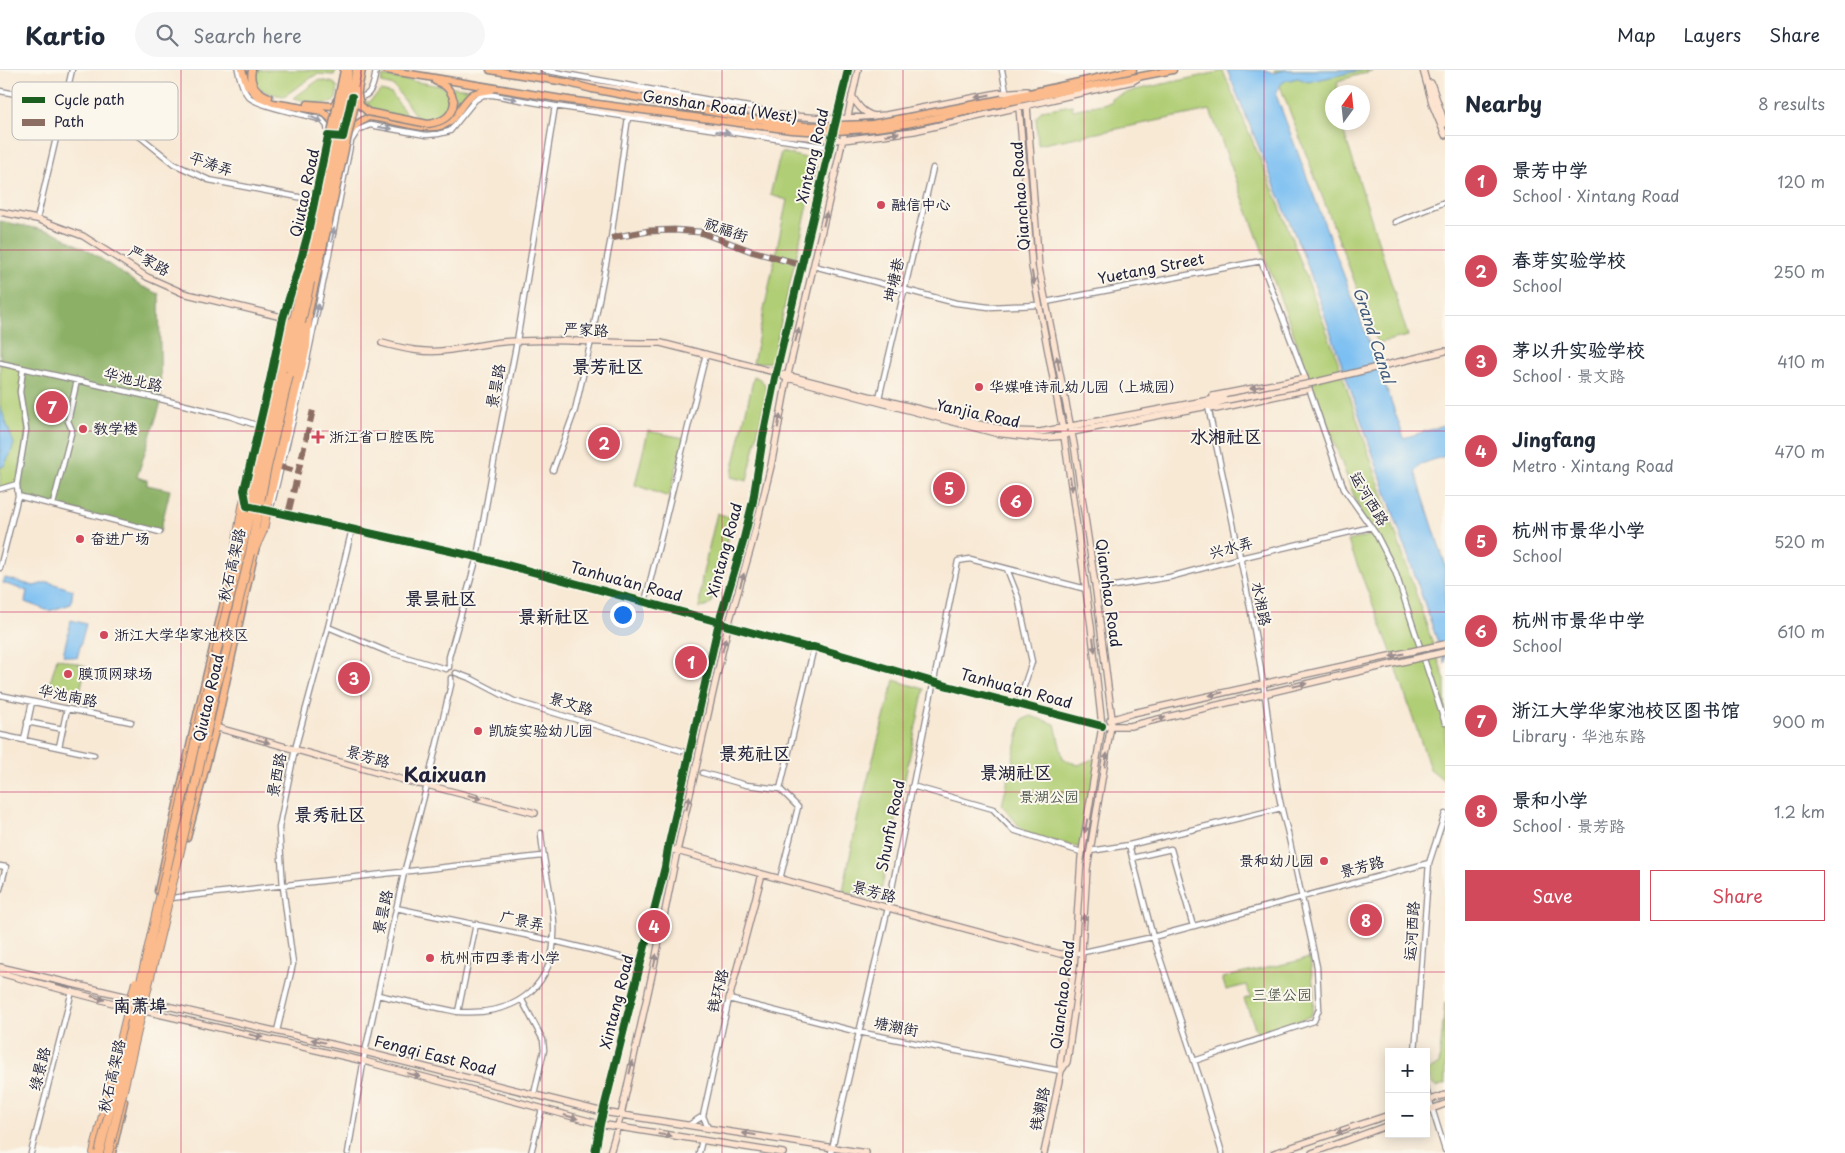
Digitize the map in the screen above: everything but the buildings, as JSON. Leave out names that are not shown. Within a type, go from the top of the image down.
[{"type":"highway","name":"秋石高架路","points":[[97,1153],[153,927],[231,593],[342,112],[348,70]]},
{"type":"highway","name":"秋石高架路","points":[[111,1153],[148,980],[193,796],[216,687],[225,658],[258,519],[266,471],[328,202],[356,70]]},
{"type":"highway","points":[[246,570],[263,530],[278,457],[306,347],[308,316]]},
{"type":"highway","points":[[231,593],[238,528],[286,327],[286,318]]},
{"type":"main road","points":[[242,70],[247,85],[257,96],[273,102],[322,111],[331,119],[330,134]]},
{"type":"main road","points":[[252,70],[250,78],[253,86],[257,91],[274,98],[333,106],[339,96]]},
{"type":"main road","name":"Qiutao Road","points":[[97,1153],[132,1008],[195,722],[246,506],[286,318],[307,251],[339,96],[342,70]]},
{"type":"main road","name":"Qiutao Road","points":[[111,1153],[170,898],[216,728],[267,511],[271,470],[308,316],[362,70]]},
{"type":"main road","name":"Genshan Road (West)","points":[[386,70],[568,100],[782,129],[824,132],[873,130],[898,126],[1002,101],[1032,91],[1133,70]]},
{"type":"main road","name":"Genshan Road (West)","points":[[490,70],[564,82],[740,117],[806,126],[872,124],[1173,70]]},
{"type":"main road","name":"Xintang Road","points":[[594,1153],[665,867],[719,622],[753,502],[763,437],[776,373],[848,70]]},
{"type":"main road","name":"Xintang Road","points":[[610,1153],[621,1115],[677,850],[728,626],[762,506],[787,376],[858,70]]},
{"type":"main road","points":[[1425,70],[1445,124]]},
{"type":"main road","points":[[1425,70],[1433,106],[1445,135]]},
{"type":"main road","points":[[355,95],[360,105],[368,112],[428,124],[436,123],[448,117],[454,107],[454,101],[445,85],[424,76]]},
{"type":"main road","name":"Genshan Road (West)","points":[[568,100],[619,112],[777,134],[843,140],[914,131],[1133,81],[1139,77]]},
{"type":"main road","name":"Genshan Road (West)","points":[[564,82],[593,84],[651,93],[750,113],[836,119],[876,117],[1006,92],[1032,91]]},
{"type":"main road","points":[[347,138],[356,125],[368,117],[429,127],[445,124],[456,115],[473,95],[479,92],[498,89]]},
{"type":"main road","points":[[852,96],[861,109],[868,115],[876,117]]},
{"type":"main road","name":"Qianchao Road","points":[[1027,106],[1038,261],[1071,430],[1096,589],[1111,722],[1087,869],[1083,952],[1067,1062],[1061,1071]]},
{"type":"main road","name":"Qianchao Road","points":[[1019,107],[1032,267],[1064,436],[1086,589],[1102,726],[1081,852],[1074,966],[1060,1063],[1061,1071]]},
{"type":"main road","name":"严家路","points":[[0,212],[37,219],[83,236],[147,277],[169,287],[207,300],[286,318]]},
{"type":"main road","name":"严家路","points":[[382,343],[397,348],[449,351],[478,345],[518,341],[591,341],[619,344],[661,342],[787,376]]},
{"type":"main road","name":"Yanjia Road","points":[[787,376],[993,428],[1034,432],[1071,430],[1208,406],[1227,400],[1312,383],[1445,351]]},
{"type":"main road","name":"Yanjia Road","points":[[787,376],[995,433],[1039,438],[1064,436],[1071,430],[1220,398],[1227,400]]},
{"type":"main road","name":"Yanjia Road","points":[[1198,403],[1204,398],[1305,378]]},
{"type":"main road","name":"Yanjia Road","points":[[1208,406],[1216,409],[1309,389]]},
{"type":"main road","name":"Tanhua'an Road","points":[[246,506],[477,556],[728,626],[806,647],[814,647],[1102,726],[1111,722],[1264,684],[1445,644]]},
{"type":"main road","name":"Tanhua'an Road","points":[[1111,722],[1130,726],[1445,652]]},
{"type":"main road","name":"景芳路","points":[[195,722],[418,784],[427,784],[535,813]]},
{"type":"main road","name":"景芳路","points":[[668,848],[1060,954],[1075,953]]},
{"type":"main road","name":"钱环路","points":[[729,999],[762,874]]},
{"type":"main road","name":"Fengqi East Road","points":[[0,967],[366,1052],[603,1112],[832,1150],[866,1153]]},
{"type":"main road","name":"Fengqi East Road","points":[[0,973],[132,1008],[364,1061],[616,1128],[783,1153]]},
{"type":"main road","name":"钱潮路","points":[[1044,1153],[1061,1071]]},
{"type":"main road","points":[[1430,1100],[1445,1095]]},
{"type":"main road","points":[[1430,1109],[1445,1104]]},
{"type":"main road","points":[[1274,1153],[1385,1116]]},
{"type":"main road","points":[[1312,1153],[1385,1126]]},
{"type":"street","points":[[238,70],[249,98],[259,104],[322,120],[330,134],[244,490],[246,506]]},
{"type":"street","points":[[342,70],[338,84],[342,93],[362,98],[368,95],[374,84],[376,70]]},
{"type":"street","points":[[543,70],[754,108],[776,114]]},
{"type":"street","points":[[1002,70],[1006,92]]},
{"type":"street","points":[[267,511],[301,388],[328,259],[347,138],[358,130],[370,126],[426,134],[450,131],[475,100],[483,95],[494,95],[555,106],[830,147]]},
{"type":"street","name":"景昙路","points":[[448,668],[449,657],[477,556],[518,341],[555,106]]},
{"type":"street","points":[[553,470],[575,410],[591,341],[611,238],[628,117]]},
{"type":"street","points":[[330,134],[347,138]]},
{"type":"street","points":[[37,219],[55,140]]},
{"type":"street","name":"平涛弄","points":[[144,140],[174,164],[209,180],[314,200]]},
{"type":"street","name":"坤塘巷","points":[[879,398],[933,168]]},
{"type":"street","points":[[1395,222],[1445,202]]},
{"type":"street","name":"祝福街","points":[[611,238],[657,231],[700,232],[751,251],[803,265]]},
{"type":"street","points":[[316,280],[328,259]]},
{"type":"street","name":"Yuetang Street","points":[[1046,302],[1261,261]]},
{"type":"street","name":"运河西路","points":[[1261,261],[1344,489],[1371,527],[1394,571],[1445,723]]},
{"type":"street","points":[[814,266],[977,307],[1038,305]]},
{"type":"street","points":[[645,602],[706,354]]},
{"type":"street","name":"华池北路","points":[[0,363],[228,416],[259,426]]},
{"type":"street","points":[[0,568],[18,496],[17,484],[26,430],[20,392],[23,368]]},
{"type":"street","points":[[53,504],[72,430],[68,421],[76,380]]},
{"type":"street","name":"水湘路","points":[[1194,1061],[1314,1021],[1318,1009],[1317,966],[1281,808],[1264,684],[1208,406]]},
{"type":"street","points":[[0,489],[17,484]]},
{"type":"street","points":[[18,496],[160,532]]},
{"type":"street","name":"兴水弄","points":[[1096,589],[1170,577],[1240,558],[1371,527]]},
{"type":"street","name":"景西路","points":[[277,1031],[293,964],[283,887],[279,828],[295,750],[352,528]]},
{"type":"street","name":"Shunfu Road","points":[[832,1150],[888,908],[958,561],[970,558],[1006,569]]},
{"type":"street","points":[[1006,569],[1086,589]]},
{"type":"street","points":[[1006,569],[1018,598],[1032,662],[1018,704]]},
{"type":"street","points":[[328,627],[388,652],[448,668],[445,675],[451,678],[456,673]]},
{"type":"street","points":[[780,788],[814,647]]},
{"type":"street","name":"景文路","points":[[448,668],[453,667],[456,673],[472,679],[514,701],[682,752]]},
{"type":"street","name":"景昙路","points":[[348,1153],[364,1061],[396,908],[451,685],[451,678]]},
{"type":"street","name":"华池南路","points":[[0,695],[131,722]]},
{"type":"street","points":[[24,740],[32,702]]},
{"type":"street","points":[[59,747],[67,709]]},
{"type":"street","points":[[27,722],[63,729]]},
{"type":"street","points":[[0,735],[94,755]]},
{"type":"street","points":[[703,773],[746,785],[780,788],[798,807],[780,879]]},
{"type":"street","points":[[912,786],[993,809],[1013,830],[1081,852]]},
{"type":"street","points":[[1090,851],[1129,845],[1281,808]]},
{"type":"street","name":"运河西路","points":[[1415,1048],[1429,863],[1445,814]]},
{"type":"street","points":[[378,995],[458,1012],[497,1010],[522,1000],[531,993],[542,980],[550,960],[554,941],[554,922],[547,870],[542,856],[541,833]]},
{"type":"street","points":[[1129,845],[1153,937],[1222,1153]]},
{"type":"street","points":[[1132,858],[1172,849],[1193,926]]},
{"type":"street","points":[[170,898],[283,887],[542,856]]},
{"type":"street","name":"景芳路","points":[[1075,953],[1153,937],[1429,863]]},
{"type":"street","points":[[0,866],[6,867],[0,889]]},
{"type":"street","name":"广景弄","points":[[396,908],[554,941],[641,962]]},
{"type":"street","points":[[458,1012],[476,924]]},
{"type":"street","name":"绿景路","points":[[31,1153],[72,991]]},
{"type":"street","name":"塘潮街","points":[[729,999],[858,1032],[1061,1071]]},
{"type":"street","name":"钱环路","points":[[704,1116],[729,999]]},
{"type":"street","points":[[522,1000],[543,1040],[544,1050],[534,1094]]},
{"type":"street","points":[[531,1153],[542,1109]]},
{"type":"street","points":[[1430,1112],[1445,1150]]},
{"type":"street","points":[[689,1125],[704,1116],[708,1128]]},
{"type":"street","points":[[699,1153],[702,1140]]},
{"type":"green space","points":[[255,70],[336,70],[334,75],[317,74],[284,96],[262,90],[255,82]]},
{"type":"green space","points":[[1274,70],[1374,70],[1338,81],[1338,85],[1325,85],[1325,130],[1343,130],[1408,336],[1378,343]]},
{"type":"green space","points":[[1223,71],[1277,199],[1335,353],[1445,680],[1445,781],[1430,769],[1389,646],[1348,541],[1369,536],[1210,110],[1038,145],[1036,118],[1042,110],[1072,105],[1073,110],[1111,102],[1111,98],[1135,90]]},
{"type":"green space","points":[[383,76],[441,86],[449,95],[449,110],[441,118],[435,120],[418,119],[394,86],[381,83]]},
{"type":"green space","points":[[317,81],[334,83],[338,88],[336,99],[332,102],[315,103],[294,98]]},
{"type":"green space","points":[[453,87],[471,89],[472,92],[460,104],[457,103]]},
{"type":"green space","points":[[381,91],[392,94],[409,118],[378,112],[367,107],[363,102],[369,102]]},
{"type":"green space","points":[[781,152],[806,158],[810,164],[817,166],[772,362],[753,363],[787,200],[770,195]]},
{"type":"green space","points":[[0,221],[54,232],[94,254],[139,285],[159,294],[161,403],[137,477],[147,480],[147,485],[170,490],[160,532],[18,496],[26,430],[20,392],[23,369],[0,363]]},
{"type":"green space","points":[[0,363],[23,369],[26,430],[17,484],[0,489]]},
{"type":"green space","points":[[754,376],[763,382],[767,392],[747,481],[731,477]]},
{"type":"green space","points":[[648,431],[684,438],[669,497],[635,485]]},
{"type":"green space","points":[[717,513],[735,519],[725,548],[711,604],[699,608],[702,577]]},
{"type":"green space","name":"膜顶网球场","points":[[57,658],[86,666],[80,691],[50,683]]},
{"type":"green space","points":[[894,680],[924,689],[879,901],[843,891],[858,816]]},
{"type":"green space","name":"景湖公园","points":[[1031,716],[1055,724],[1063,759],[1078,765],[1098,757],[1081,848],[1025,833],[1002,805],[1022,720]]},
{"type":"green space","name":"三堡公园","points":[[1310,959],[1313,988],[1314,1002],[1311,1016],[1258,1035],[1244,999],[1251,997],[1246,985],[1226,990],[1222,978]]},
{"type":"green space","points":[[1445,1003],[1445,1084],[1436,1087],[1430,1079],[1430,1070],[1439,1064]]},
{"type":"water","points":[[1227,70],[1266,70],[1273,73],[1285,70],[1362,70],[1308,82],[1298,78],[1285,81],[1279,86],[1276,95],[1404,438],[1445,425],[1445,456],[1421,464],[1415,471],[1445,564],[1445,663],[1307,264]]},
{"type":"water","points":[[0,406],[14,444],[3,467],[0,467]]},
{"type":"water","points":[[5,578],[34,586],[48,582],[73,590],[71,604],[49,611],[25,602],[27,591],[3,583]]},
{"type":"water","points":[[71,620],[86,624],[77,658],[63,655]]},
{"type":"marked path","points":[[611,238],[649,231],[700,232],[751,251],[803,265]]},
{"type":"marked path","points":[[289,510],[314,406]]},
{"type":"marked path","points":[[281,467],[298,472]]},
{"type":"cycle path","points":[[595,1153],[600,1124],[665,867],[719,622],[753,501],[776,373],[848,70]]},
{"type":"cycle path","points":[[352,97],[343,137],[328,136],[307,237],[283,318],[244,490],[247,506],[477,557],[806,647],[814,647],[940,684],[1102,726]]},
{"type":"place","name":"融信中心","points":[[881,205]]},
{"type":"place","name":"华媒唯诗礼幼儿园（上城园）","points":[[979,387]]},
{"type":"place","name":"浙江大学华家池校区图书馆","points":[[52,407]]},
{"type":"place","name":"教学楼","points":[[83,429]]},
{"type":"place","name":"浙江省口腔医院","points":[[318,437]]},
{"type":"place","name":"春芽实验学校","points":[[604,443]]},
{"type":"place","name":"杭州市景华小学","points":[[949,488]]},
{"type":"place","name":"杭州市景华中学","points":[[1016,501]]},
{"type":"place","name":"奋进广场","points":[[80,539]]},
{"type":"place","name":"浙江大学华家池校区","points":[[104,635]]},
{"type":"place","name":"景芳中学","points":[[691,662]]},
{"type":"place","name":"膜顶网球场","points":[[68,674]]},
{"type":"place","name":"茅以升实验学校","points":[[354,678]]},
{"type":"place","name":"凯旋实验幼儿园","points":[[478,731]]},
{"type":"place","name":"景和幼儿园","points":[[1324,861]]},
{"type":"place","name":"景和小学","points":[[1366,920]]},
{"type":"place","name":"Jingfang","points":[[654,926]]},
{"type":"place","name":"杭州市四季青小学","points":[[430,958]]},
{"type":"district","name":"景芳社区","points":[[608,367]]},
{"type":"district","name":"水湘社区","points":[[1226,437]]},
{"type":"district","name":"景昙社区","points":[[441,599]]},
{"type":"district","name":"景新社区","points":[[554,617]]},
{"type":"district","name":"景苑社区","points":[[755,754]]},
{"type":"district","name":"景湖社区","points":[[1016,773]]},
{"type":"district","name":"Kaixuan","points":[[445,775]]},
{"type":"district","name":"景秀社区","points":[[330,815]]},
{"type":"district","name":"南萧埠","points":[[140,1006]]},
{"type":"water label","name":"Grand Canal","points":[[1374,335]]}]
